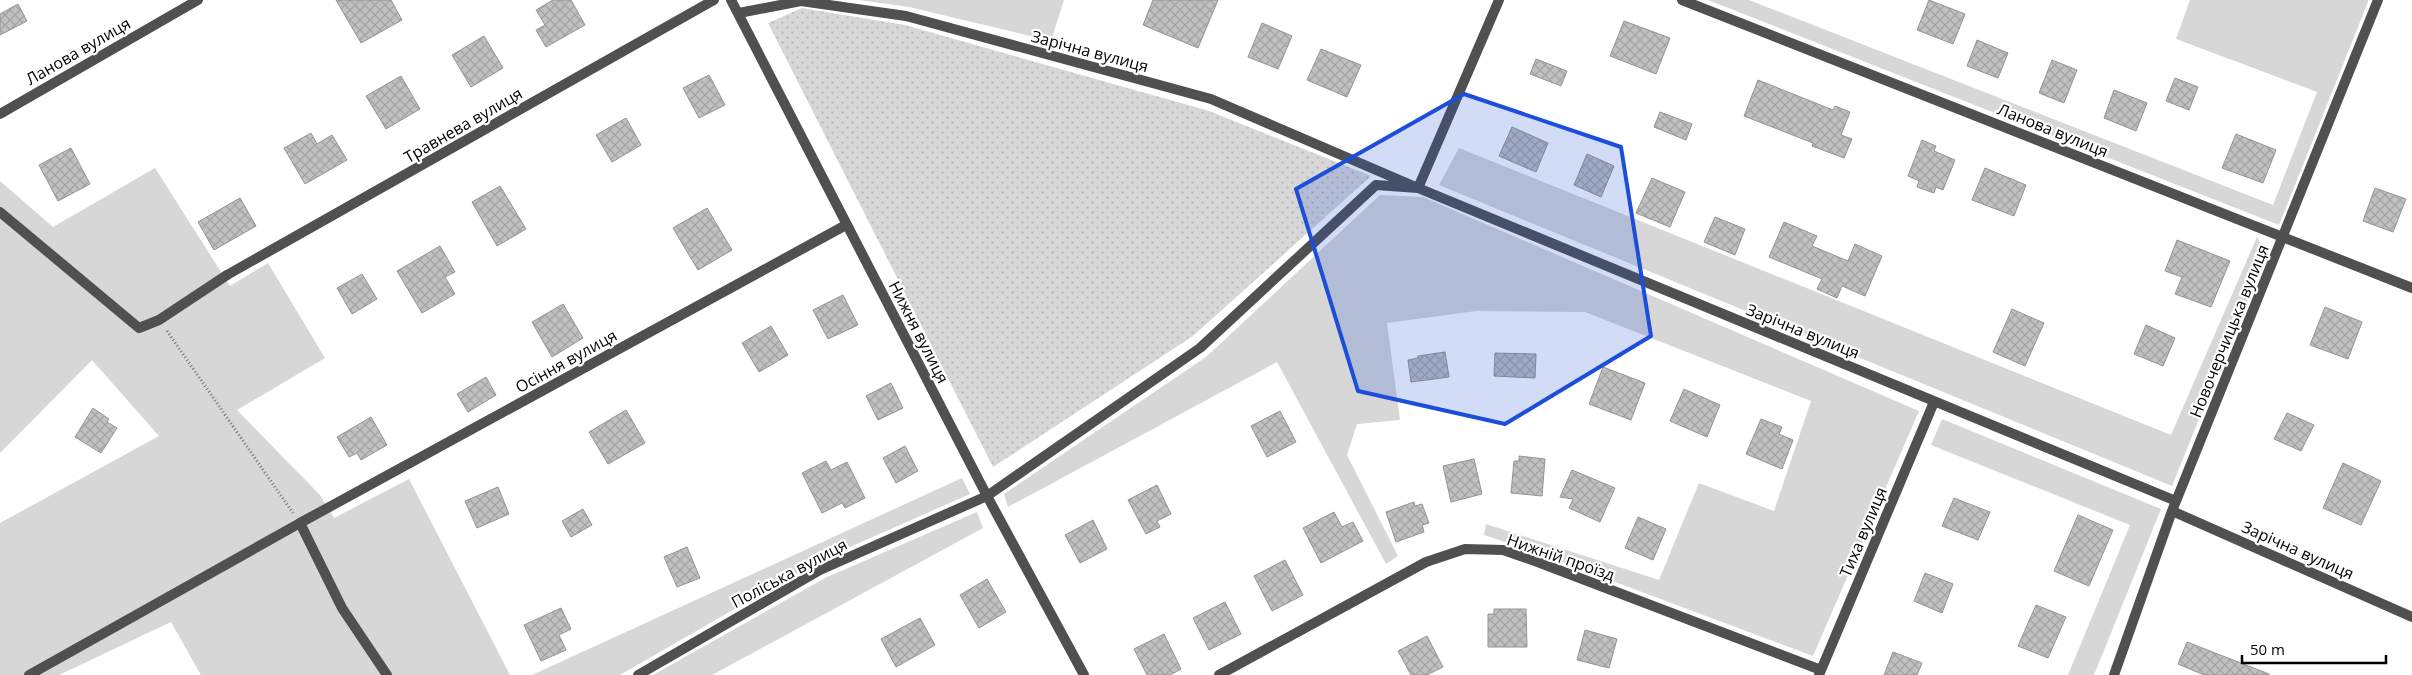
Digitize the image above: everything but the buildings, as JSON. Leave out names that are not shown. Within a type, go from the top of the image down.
[{"type":"street","name":"Ланова вулиця","points":[[0,114],[198,0]]},
{"type":"street","name":"Травнева вулиця","points":[[0,212],[139,328],[159,320],[227,275],[714,0]]},
{"type":"street","name":"Нижня вулиця","points":[[732,0],[987,496],[1084,675]]},
{"type":"street","points":[[1418,188],[1499,0]]},
{"type":"street","name":"Ланова вулиця","points":[[1682,0],[2412,288]]},
{"type":"street","name":"Новочерчицька вулиця","points":[[2114,675],[2174,506],[2378,0]]},
{"type":"street","name":"Зарічна вулиця","points":[[739,13],[801,2],[906,16],[1211,99],[1418,188],[1934,402],[2174,506],[2412,618]]},
{"type":"street","name":"Зарічна вулиця","points":[[987,496],[1200,348],[1376,185],[1418,188]]},
{"type":"street","name":"Осіння вулиця","points":[[29,675],[300,523],[846,225]]},
{"type":"street","name":"Тиха вулиця","points":[[1820,673],[1934,402]]},
{"type":"street","name":"Поліська вулиця","points":[[638,675],[820,570],[987,496]]},
{"type":"street","points":[[300,523],[342,608],[386,675]]},
{"type":"street","name":"Нижній проїзд","points":[[1219,675],[1426,562],[1465,548],[1503,550],[1535,561],[1820,673]]},
{"type":"path","points":[[159,320],[300,523]]},
{"type":"highlighted area","points":[[1464,94],[1621,147],[1651,336],[1505,424],[1358,391],[1296,189]]},
{"type":"shaded area","points":[[859,0],[1064,0],[1051,41],[909,7]]},
{"type":"shaded area","points":[[1708,0],[1749,0],[2273,205],[2317,92],[2176,39],[2190,0],[2368,0],[2368,2],[2279,225]]},
{"type":"shaded area","points":[[802,8],[905,25],[1209,111],[1371,176],[1193,336],[993,467],[768,23]]},
{"type":"shaded area","points":[[1459,148],[2171,435],[2257,237],[2266,253],[2172,486],[1439,185]]},
{"type":"shaded area","points":[[155,168],[230,286],[268,263],[325,358],[237,410],[320,495],[334,518],[409,479],[510,675],[201,675],[171,622],[59,675],[0,675],[0,523],[159,436],[92,360],[0,453],[0,181],[53,227]]},
{"type":"shaded area","points":[[1380,195],[1423,197],[1919,411],[1813,656],[1538,553],[1484,535],[1486,524],[1659,580],[1699,483],[1774,511],[1811,401],[1585,312],[1476,311],[1387,323],[1400,420],[1357,424],[1347,455],[1398,556],[1386,564],[1277,362],[1008,507],[1004,494],[1206,357]]},
{"type":"shaded area","points":[[1942,419],[2161,509],[2094,675],[2068,675],[2130,525],[1931,445]]},
{"type":"shaded area","points":[[962,478],[970,494],[816,562],[620,675],[532,675]]},
{"type":"shaded area","points":[[977,512],[983,528],[712,675],[653,675],[825,578]]}]
